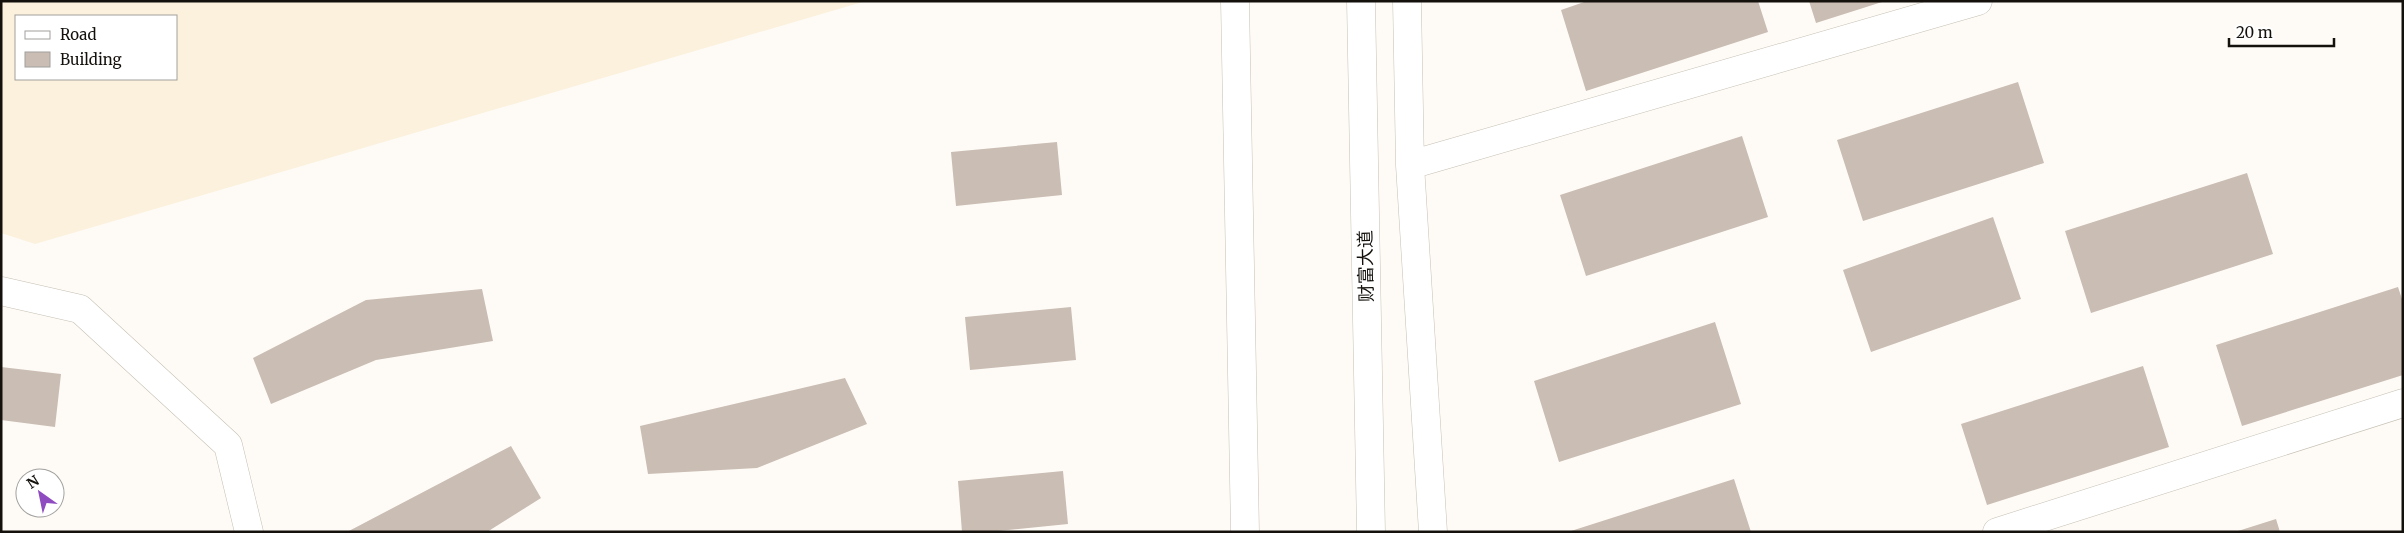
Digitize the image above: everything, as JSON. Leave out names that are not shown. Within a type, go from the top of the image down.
[{"type":"street","points":[[1235,1],[1245,532]]},
{"type":"street","name":"财富大道","points":[[1361,1],[1371,532]]},
{"type":"street","points":[[1408,1],[1410,165],[1433,532]]},
{"type":"street","points":[[1410,165],[1978,1]]},
{"type":"street","points":[[1,291],[80,309],[228,445],[248,532]]},
{"type":"street","points":[[1997,532],[2403,403]]},
{"type":"shaded area","points":[[1,1],[866,1],[35,244],[1,233]]},
{"type":"building","points":[[1587,1],[1758,1],[1768,32],[1586,91],[1561,10]]},
{"type":"building","points":[[1809,1],[1882,1],[1882,2],[1816,23]]},
{"type":"building","points":[[2018,82],[2044,163],[1863,221],[1837,140]]},
{"type":"building","points":[[1742,136],[1768,217],[1586,276],[1560,195]]},
{"type":"building","points":[[1057,142],[1062,195],[956,206],[951,152]]},
{"type":"building","points":[[2247,173],[2273,254],[2091,313],[2065,231]]},
{"type":"building","points":[[1993,217],[2021,299],[1871,352],[1843,270]]},
{"type":"building","points":[[2398,287],[2403,302],[2403,375],[2242,426],[2216,345]]},
{"type":"building","points":[[482,289],[493,341],[376,360],[271,404],[253,358],[366,300]]},
{"type":"building","points":[[1071,307],[1076,360],[970,370],[965,317]]},
{"type":"building","points":[[1715,322],[1741,404],[1559,462],[1534,381]]},
{"type":"building","points":[[2143,366],[2169,447],[1987,505],[1961,424]]},
{"type":"building","points":[[1,367],[61,374],[55,427],[1,420]]},
{"type":"building","points":[[845,378],[867,424],[757,468],[648,474],[640,426]]},
{"type":"building","points":[[511,446],[541,498],[487,532],[347,532]]},
{"type":"building","points":[[1063,471],[1068,524],[988,532],[962,532],[958,481]]},
{"type":"building","points":[[1734,479],[1751,532],[1571,532],[1571,531]]},
{"type":"building","points":[[2276,519],[2280,532],[2238,532],[2238,531]]}]
